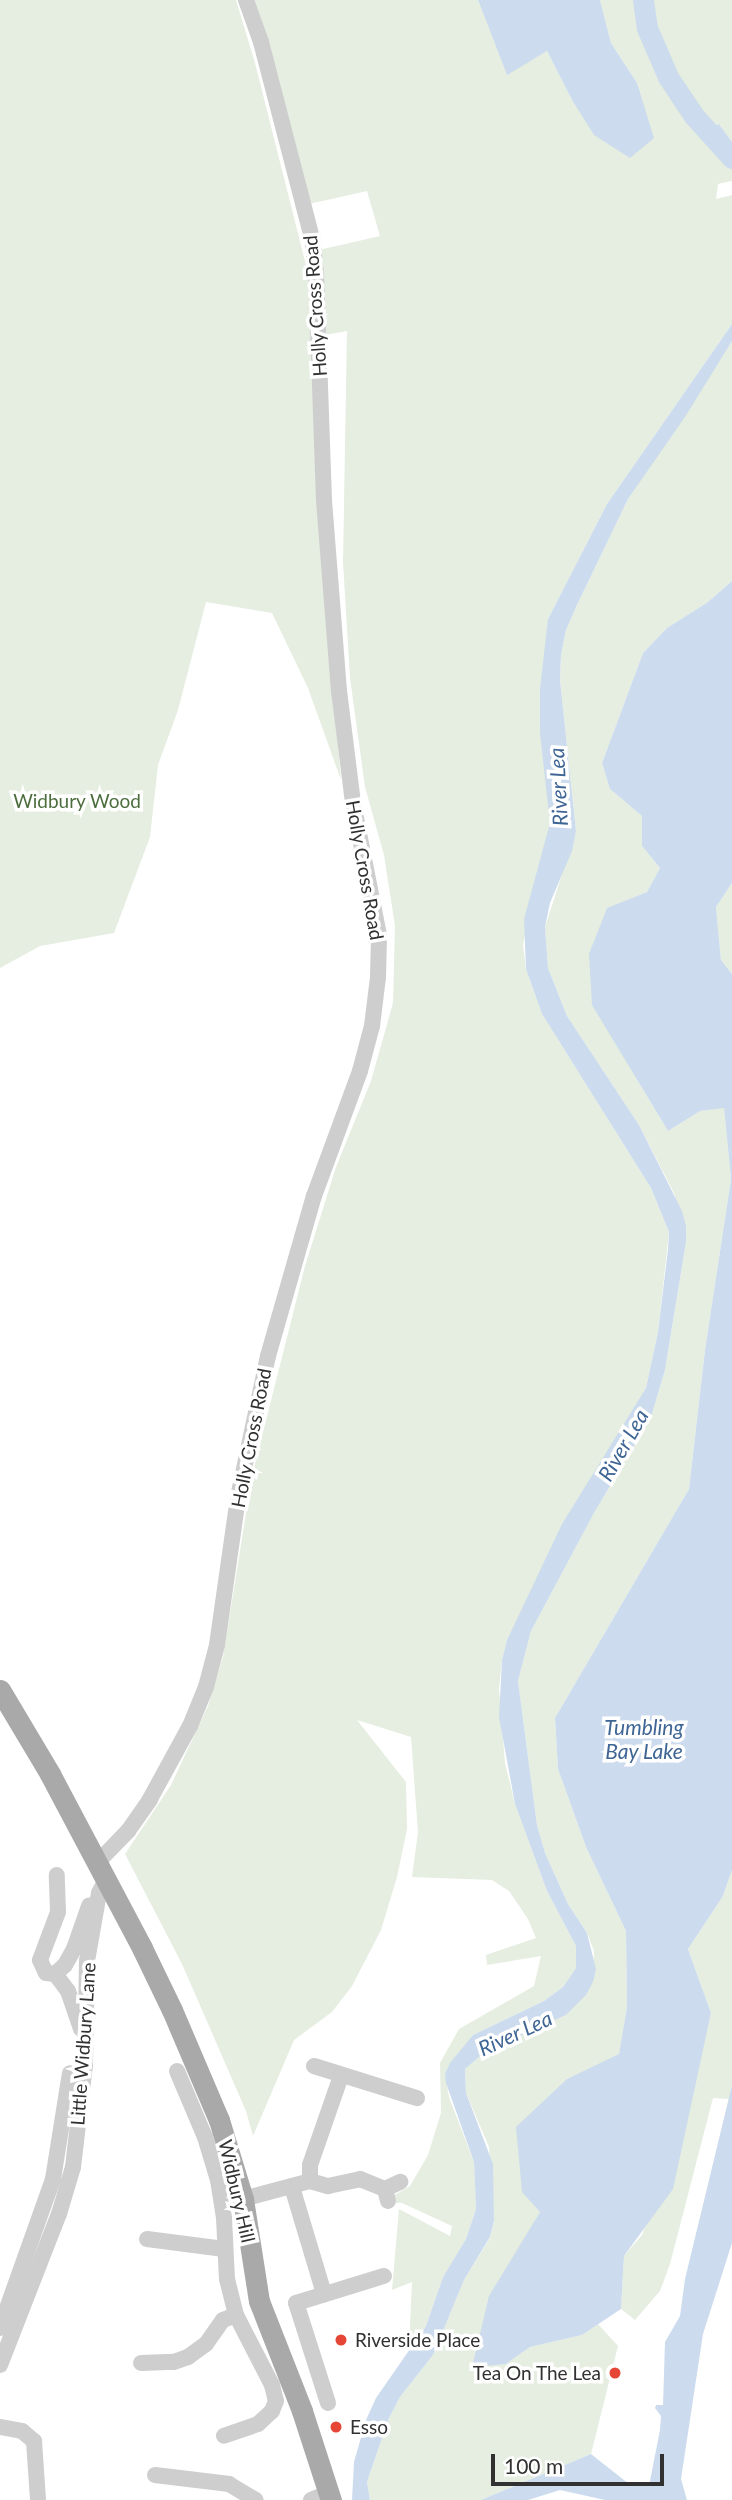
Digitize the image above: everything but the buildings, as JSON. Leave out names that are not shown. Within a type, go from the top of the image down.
[{"type":"main road","name":"Widbury Hill","points":[[0,1690],[50,1774],[101,1879],[172,2010],[228,2142],[243,2199],[259,2301],[302,2411],[323,2498]]},
{"type":"street","name":"Holly Cross Road","points":[[55,1974],[65,1965],[101,1879],[190,1726],[206,1687],[217,1646],[238,1497],[268,1356],[314,1196],[360,1071],[372,1026],[378,977],[379,935],[353,803],[339,691],[324,500],[316,268],[303,197],[261,42],[246,0]]},
{"type":"street","points":[[57,1875],[58,1912],[40,1960],[46,1973],[55,1974],[68,1991],[86,2040]]},
{"type":"street","name":"Little Widbury Lane","points":[[0,2365],[66,2194],[73,2167],[86,2040],[87,1961],[101,1879]]},
{"type":"street","points":[[314,2066],[341,2076],[348,2074],[417,2098]]},
{"type":"street","points":[[177,2071],[205,2137],[218,2180],[224,2218],[227,2279],[236,2315],[272,2385],[275,2405],[258,2424],[224,2436]]},
{"type":"street","points":[[0,2328],[54,2179],[69,2073]]},
{"type":"street","points":[[310,2181],[310,2165],[341,2076]]},
{"type":"street","points":[[243,2199],[310,2181],[328,2186],[360,2179],[386,2195],[401,2182]]},
{"type":"street","points":[[292,2187],[324,2294]]},
{"type":"street","points":[[147,2239],[224,2249]]},
{"type":"street","points":[[328,2403],[296,2303],[384,2276]]},
{"type":"street","points":[[141,2363],[174,2362],[188,2357],[205,2344],[223,2320],[236,2315]]},
{"type":"street","points":[[249,2341],[271,2333]]},
{"type":"street","points":[[0,2427],[22,2431],[34,2441],[38,2500]]},
{"type":"street","points":[[155,2475],[229,2484],[256,2500]]},
{"type":"green space","name":"Widbury Wood","points":[[0,0],[236,0],[255,63],[310,281],[328,633],[341,780],[308,688],[272,613],[206,602],[178,710],[158,765],[150,837],[114,933],[40,946],[0,968]]},
{"type":"green space","points":[[253,0],[478,0],[507,74],[547,51],[572,100],[644,111],[637,83],[611,43],[600,0],[732,0],[732,142],[719,124],[701,131],[732,169],[732,181],[718,184],[716,199],[732,195],[732,324],[607,504],[548,619],[550,823],[523,945],[526,969],[542,1014],[651,1188],[669,1232],[658,1332],[646,1388],[507,1640],[502,1660],[499,1689],[505,1763],[515,1804],[547,1891],[576,1946],[576,1968],[563,1987],[544,2001],[473,2035],[445,2074],[449,2097],[474,2162],[476,2209],[466,2239],[443,2277],[426,2326],[409,2347],[412,2282],[392,2290],[399,2209],[450,2236],[452,2226],[402,2203],[396,2203],[393,2196],[410,2186],[428,2155],[441,2113],[440,2063],[459,2029],[534,1986],[541,1956],[487,1965],[486,1955],[536,1938],[528,1919],[509,1891],[492,1880],[412,1877],[418,1832],[411,1737],[357,1720],[406,1782],[407,1829],[397,1877],[381,1930],[352,1986],[332,2012],[294,2040],[253,2136],[246,2111],[182,1964],[125,1854],[171,1785],[208,1706],[223,1657],[252,1476],[305,1266],[336,1167],[371,1081],[393,1003],[395,926],[384,855],[365,787],[350,678],[343,562],[347,331],[325,335],[319,250],[380,236],[367,191],[309,204]]},
{"type":"green space","points":[[732,341],[732,581],[708,602],[667,628],[643,653],[602,763],[610,789],[642,816],[642,846],[660,868],[647,892],[607,909],[636,1078],[668,1131],[700,1111],[724,1107],[731,1179],[705,1350],[689,1489],[555,1718],[558,1769],[586,1847],[626,1931],[627,2007],[619,2055],[567,2079],[540,2212],[523,2241],[473,2366],[506,2364],[530,2347],[582,2335],[598,2324],[618,2346],[591,2454],[481,2500],[370,2500],[367,2482],[389,2418],[400,2397],[433,2355],[464,2280],[490,2238],[494,2221],[489,2147],[466,2093],[465,2069],[485,2052],[566,2015],[593,1982],[594,1951],[587,1933],[568,1904],[545,1853],[537,1825],[518,1681],[531,1631],[594,1513],[651,1417],[665,1370],[686,1242],[674,1193],[639,1125],[567,1016],[548,968],[545,927],[576,831],[560,680],[561,655],[566,630],[628,499]]},
{"type":"green space","points":[[732,883],[732,974],[721,960],[716,907]]},
{"type":"green space","points":[[732,1870],[732,2085],[729,2099],[713,2098],[670,2264],[660,2291],[635,2320],[621,2309],[624,2256],[642,2235],[691,2100],[711,2013],[688,1949],[723,1896]]},
{"type":"water","points":[[478,0],[600,0],[611,43],[637,83],[654,138],[630,158],[594,135],[572,100],[547,51],[507,75]]},
{"type":"water","points":[[719,124],[732,142],[732,169],[701,130]]},
{"type":"water","points":[[732,324],[732,341],[685,417],[628,499],[566,630],[561,655],[560,680],[576,831],[572,851],[550,903],[545,927],[548,968],[567,1016],[639,1125],[682,1211],[686,1226],[686,1242],[665,1370],[651,1417],[594,1513],[531,1631],[518,1681],[537,1825],[545,1853],[568,1904],[587,1933],[596,1969],[586,1995],[566,2015],[485,2052],[465,2069],[466,2093],[493,2164],[494,2221],[490,2237],[464,2280],[433,2355],[400,2397],[389,2418],[367,2482],[370,2500],[352,2500],[354,2462],[366,2420],[376,2398],[426,2326],[443,2277],[466,2239],[476,2209],[474,2162],[445,2074],[450,2063],[473,2035],[544,2001],[563,1987],[576,1968],[576,1946],[547,1891],[515,1804],[499,1717],[502,1660],[507,1640],[562,1524],[646,1388],[658,1332],[668,1249],[669,1232],[651,1188],[542,1014],[526,969],[524,919],[550,823],[540,733],[540,689],[548,619],[607,504]]},
{"type":"water","name":"Tumbling Bay Lake","points":[[732,581],[732,883],[716,907],[721,960],[732,974],[732,1870],[723,1896],[688,1949],[711,2013],[673,2189],[624,2256],[621,2309],[582,2335],[530,2347],[506,2364],[472,2367],[489,2296],[540,2212],[522,2192],[516,2127],[567,2079],[619,2054],[627,2007],[626,1931],[586,1847],[558,1769],[555,1718],[689,1489],[705,1350],[731,1179],[724,1108],[700,1111],[668,1131],[592,1005],[589,954],[607,908],[647,892],[660,868],[642,846],[642,816],[610,789],[602,763],[643,653],[667,628],[708,602]]},
{"type":"water","points":[[732,2085],[732,2243],[703,2334],[681,2479],[687,2500],[605,2500],[560,2490],[528,2500],[481,2500],[591,2454],[629,2484],[649,2486],[660,2430],[661,2416],[655,2408],[656,2405],[663,2405],[665,2342],[680,2316],[685,2279]]},
{"type":"waterway","name":"River Lea","points":[[643,0],[647,28],[668,77],[694,116],[732,158]]},
{"type":"place","name":"Riverside Place","points":[[341,2340]]},
{"type":"place","name":"Tea On The Lea","points":[[615,2373]]},
{"type":"place","name":"Esso","points":[[336,2427]]}]
